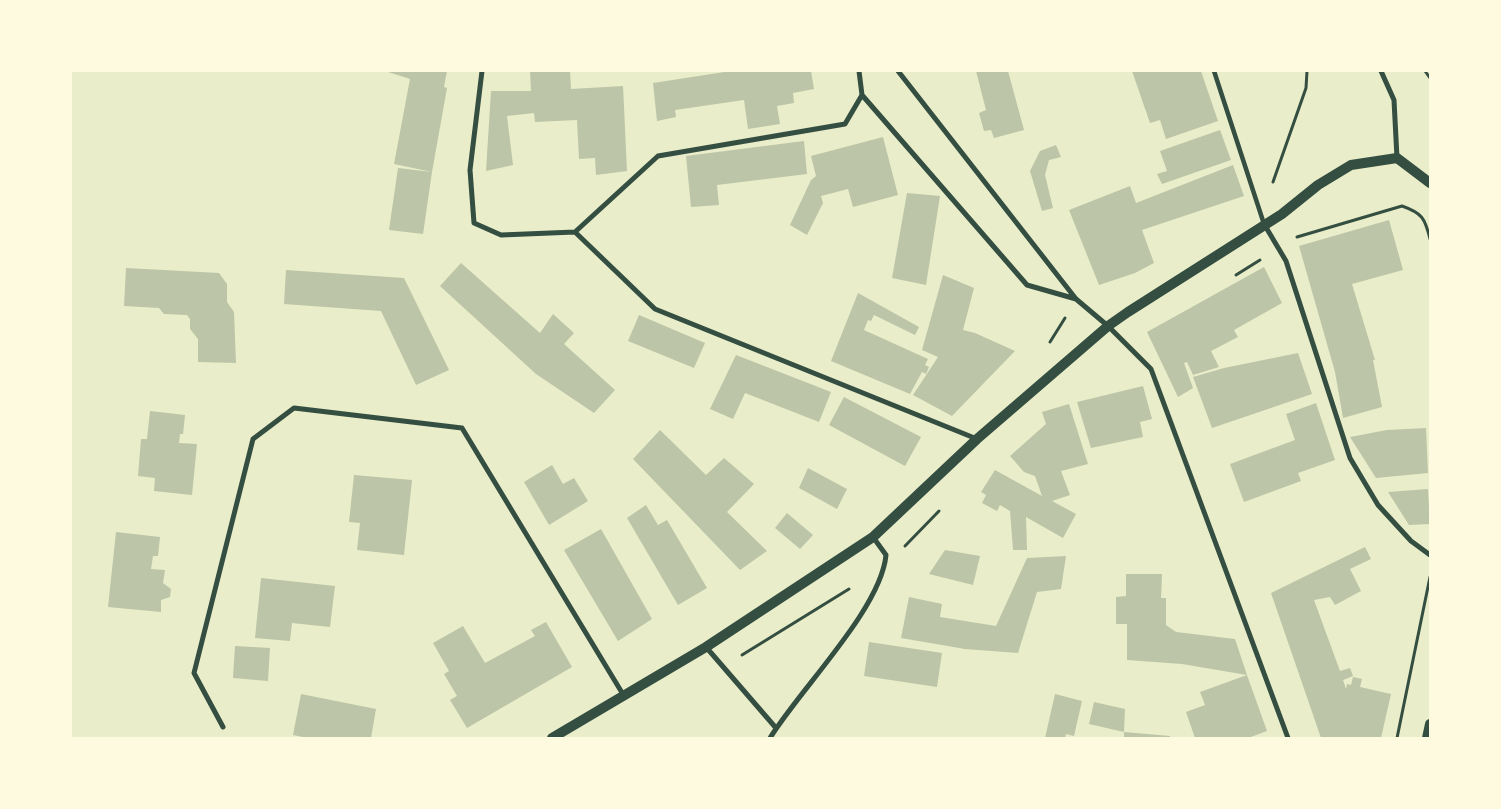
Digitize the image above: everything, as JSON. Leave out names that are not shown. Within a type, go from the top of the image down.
[{"type":"main road","points":[[552,738],[706,647],[873,537],[977,439],[1108,326],[1282,214],[1318,185],[1351,165],[1397,158],[1430,183]]},
{"type":"main road","points":[[1427,738],[1430,724]]},
{"type":"street","points":[[482,71],[470,170],[474,223],[501,236],[575,232],[658,156],[845,124],[862,95]]},
{"type":"street","points":[[859,71],[862,95],[1027,285],[1076,299]]},
{"type":"street","points":[[898,71],[1076,299],[1108,326],[1151,369],[1288,738]]},
{"type":"street","points":[[1214,71],[1264,224],[1286,261],[1350,458],[1378,505],[1410,541],[1430,555]]},
{"type":"street","points":[[1382,71],[1394,100],[1397,158]]},
{"type":"street","points":[[575,232],[655,309],[977,439]]},
{"type":"street","points":[[223,727],[194,673],[253,439],[294,408],[462,428],[624,696]]},
{"type":"street","points":[[770,738],[864,610],[885,567],[886,555],[873,537]]},
{"type":"street","points":[[706,647],[722,668],[776,728]]},
{"type":"path","points":[[1299,236],[1268,195],[1306,88],[1307,71]]},
{"type":"path","points":[[1425,71],[1430,78]]},
{"type":"path","points":[[1228,280],[1299,236],[1402,206],[1418,211],[1426,224],[1430,239]]},
{"type":"path","points":[[1049,343],[1076,299]]},
{"type":"path","points":[[722,668],[885,567],[946,504]]},
{"type":"path","points":[[1397,738],[1430,577]]},
{"type":"building","points":[[385,71],[447,71],[444,87],[447,88],[432,172],[394,164],[410,79]]},
{"type":"building","points":[[530,71],[570,71],[571,89],[623,86],[627,171],[596,175],[595,158],[579,159],[577,120],[535,122],[534,113],[507,116],[513,165],[486,171],[491,91],[531,91]]},
{"type":"building","points":[[731,71],[811,71],[814,89],[793,93],[794,103],[777,106],[780,124],[748,129],[744,100],[675,110],[676,117],[657,121],[653,83]]},
{"type":"building","points":[[976,71],[1008,71],[1024,130],[994,138],[991,130],[984,131],[979,113],[986,110]]},
{"type":"building","points":[[1132,71],[1201,71],[1218,121],[1166,139],[1160,120],[1150,123]]},
{"type":"building","points":[[1220,130],[1231,160],[1162,184],[1157,174],[1167,171],[1160,151]]},
{"type":"building","points":[[883,137],[898,195],[853,207],[848,189],[821,196],[823,203],[807,235],[790,225],[811,180],[816,176],[811,156]]},
{"type":"building","points":[[804,141],[807,174],[717,185],[719,205],[691,207],[686,156]]},
{"type":"building","points":[[1056,145],[1061,157],[1049,160],[1045,175],[1053,208],[1042,211],[1030,171],[1040,151]]},
{"type":"building","points":[[1233,165],[1244,196],[1142,230],[1154,263],[1135,273],[1099,285],[1069,210],[1130,186],[1136,203]]},
{"type":"building","points":[[398,168],[432,172],[423,234],[389,230]]},
{"type":"building","points":[[907,193],[940,196],[926,285],[892,278]]},
{"type":"building","points":[[1389,220],[1403,270],[1352,284],[1375,360],[1373,360],[1382,407],[1343,418],[1335,372],[1299,246]]},
{"type":"building","points":[[461,263],[540,333],[553,314],[574,333],[564,344],[615,390],[594,413],[536,374],[440,286]]},
{"type":"building","points":[[1264,267],[1282,303],[1234,330],[1238,337],[1211,351],[1219,367],[1193,375],[1187,362],[1184,363],[1193,388],[1178,397],[1147,332]]},
{"type":"building","points":[[126,268],[219,273],[227,284],[227,302],[234,312],[236,363],[198,362],[198,339],[190,329],[190,319],[187,315],[164,314],[159,308],[124,306]]},
{"type":"building","points":[[286,270],[404,278],[449,370],[416,385],[381,311],[284,304]]},
{"type":"building","points":[[943,275],[974,288],[963,330],[975,333],[1015,351],[952,416],[913,395],[938,357],[922,350]]},
{"type":"building","points":[[858,293],[919,327],[915,335],[874,315],[871,321],[868,320],[864,330],[928,359],[925,365],[929,367],[926,374],[922,372],[910,394],[831,361]]},
{"type":"building","points":[[639,315],[705,343],[694,368],[628,341]]},
{"type":"building","points":[[1298,353],[1312,394],[1212,428],[1193,377],[1224,368]]},
{"type":"building","points":[[736,355],[831,392],[819,422],[745,393],[733,419],[710,409]]},
{"type":"building","points":[[1143,386],[1152,419],[1140,422],[1143,437],[1091,448],[1077,402]]},
{"type":"building","points":[[844,397],[921,437],[905,466],[829,425]]},
{"type":"building","points":[[1316,403],[1335,460],[1298,473],[1301,481],[1244,502],[1230,464],[1295,440],[1286,414]]},
{"type":"building","points":[[1069,404],[1088,464],[1061,471],[1070,495],[1052,501],[1076,514],[1063,538],[1026,517],[1027,550],[1013,550],[1010,511],[1000,505],[997,511],[982,503],[986,495],[981,492],[995,470],[1042,496],[1035,476],[1024,472],[1010,456],[1046,424],[1042,412]]},
{"type":"building","points":[[150,411],[185,415],[183,434],[180,434],[179,443],[197,444],[192,495],[154,491],[155,478],[138,476],[141,439],[147,439]]},
{"type":"building","points":[[1426,428],[1428,473],[1376,478],[1350,437],[1387,430]]},
{"type":"building","points":[[660,430],[706,475],[724,458],[754,484],[727,512],[767,551],[740,570],[633,459]]},
{"type":"building","points":[[552,465],[563,484],[574,478],[588,501],[549,525],[524,482]]},
{"type":"building","points":[[808,468],[847,489],[837,509],[799,488]]},
{"type":"building","points":[[354,475],[412,480],[404,555],[357,550],[360,523],[349,522]]},
{"type":"building","points":[[1428,489],[1430,524],[1409,525],[1388,492]]},
{"type":"building","points":[[646,505],[658,525],[667,520],[707,588],[678,605],[627,518]]},
{"type":"building","points":[[787,513],[813,535],[800,549],[775,528]]},
{"type":"building","points":[[601,529],[652,619],[618,641],[564,550]]},
{"type":"building","points":[[116,532],[160,537],[158,556],[153,556],[151,569],[165,570],[163,583],[171,589],[170,597],[161,600],[161,612],[108,607]]},
{"type":"building","points":[[1365,547],[1371,559],[1350,569],[1361,591],[1335,605],[1330,597],[1314,600],[1340,671],[1350,668],[1353,676],[1343,680],[1346,689],[1347,684],[1351,685],[1353,677],[1362,679],[1360,687],[1391,694],[1381,738],[1321,738],[1271,593]]},
{"type":"building","points":[[945,550],[980,556],[973,585],[929,574]]},
{"type":"building","points":[[1066,556],[1061,589],[1037,592],[1018,653],[965,649],[901,638],[909,597],[942,604],[940,617],[996,626],[1027,558]]},
{"type":"building","points":[[1126,574],[1162,574],[1161,598],[1166,598],[1166,625],[1176,632],[1235,639],[1247,675],[1182,664],[1127,660],[1127,624],[1116,624],[1116,597],[1126,596]]},
{"type":"building","points":[[261,578],[335,586],[330,627],[292,623],[290,641],[255,638]]},
{"type":"building","points":[[546,622],[572,667],[467,728],[450,700],[457,696],[444,674],[449,671],[433,643],[463,626],[485,663],[535,636],[531,630]]},
{"type":"building","points":[[869,642],[942,653],[937,687],[864,676]]},
{"type":"building","points":[[235,646],[270,648],[268,681],[233,678]]},
{"type":"building","points":[[1247,675],[1267,731],[1248,738],[1195,738],[1186,712],[1205,705],[1200,692]]},
{"type":"building","points":[[301,694],[376,709],[371,738],[308,738],[293,735]]},
{"type":"building","points":[[1055,694],[1082,701],[1074,736],[1066,734],[1065,738],[1045,738]]},
{"type":"building","points":[[1094,702],[1125,709],[1124,732],[1089,724]]},
{"type":"building","points":[[1124,732],[1170,736],[1170,738],[1124,738]]}]
